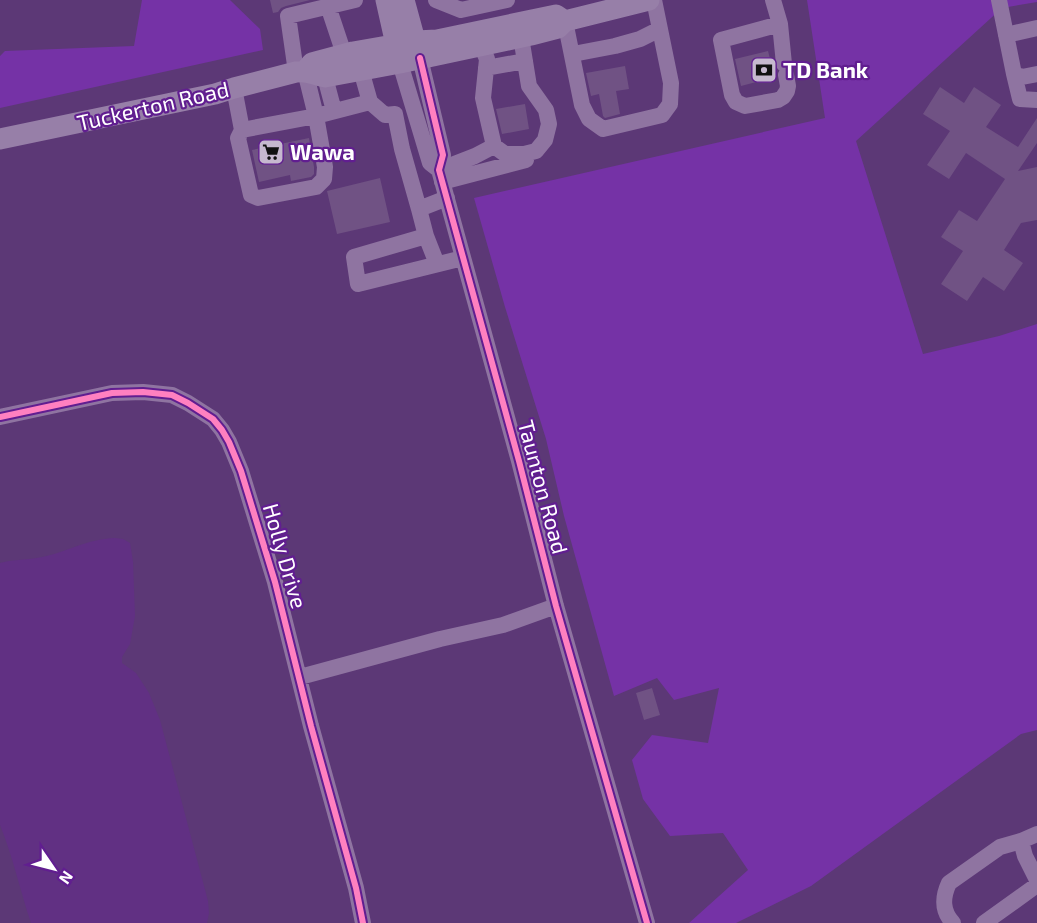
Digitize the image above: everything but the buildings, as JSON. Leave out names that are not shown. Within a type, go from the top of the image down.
[{"type":"main road","points":[[386,0],[408,52]]},
{"type":"main road","points":[[404,0],[408,52]]},
{"type":"main road","name":"Tuckerton Road","points":[[0,139],[309,73],[360,70],[437,40],[458,35],[558,28],[565,21],[649,0]]},
{"type":"main road","name":"Tuckerton Road","points":[[309,73],[312,63],[344,54],[408,52],[481,45],[520,29]]},
{"type":"street","points":[[234,88],[242,130],[238,138],[251,195],[258,198],[316,188],[324,179],[325,166],[309,73],[288,16],[355,0]]},
{"type":"street","points":[[436,0],[461,10],[507,0]]},
{"type":"street","points":[[481,45],[487,59],[483,98],[494,146],[505,154],[524,154],[536,151],[545,140],[549,124],[546,110],[529,86],[514,0]]},
{"type":"street","points":[[565,21],[582,105],[589,119],[603,129],[662,115],[670,104],[671,83],[654,0]]},
{"type":"street","points":[[773,0],[780,24],[788,89],[781,99],[745,106],[740,104],[731,94],[721,40],[780,24]]},
{"type":"street","points":[[999,0],[1020,99],[1037,100]]},
{"type":"street","points":[[328,6],[344,54]]},
{"type":"street","points":[[454,8],[458,35]]},
{"type":"street","points":[[1006,35],[1037,28]]},
{"type":"street","points":[[573,54],[640,39],[660,29]]},
{"type":"street","name":"Taunton Road","points":[[408,52],[412,107],[430,163],[443,183]]},
{"type":"street","name":"Taunton Road","points":[[408,52],[443,156],[443,183],[556,606],[647,923]]},
{"type":"street","points":[[486,68],[525,61]]},
{"type":"street","points":[[360,70],[370,102],[385,115],[412,107]]},
{"type":"street","points":[[309,73],[334,111]]},
{"type":"street","points":[[1014,74],[1022,77],[1037,74]]},
{"type":"street","points":[[242,130],[316,116],[370,102]]},
{"type":"street","points":[[394,114],[403,154],[436,264]]},
{"type":"street","points":[[443,183],[536,158],[543,152],[542,144]]},
{"type":"street","points":[[403,154],[424,146]]},
{"type":"street","points":[[420,209],[443,183],[475,156],[494,146]]},
{"type":"street","points":[[426,236],[354,257],[358,284],[463,258]]},
{"type":"street","name":"Holly Drive","points":[[0,417],[112,393],[159,393],[188,402],[213,419],[222,430],[240,471],[275,582],[311,726],[348,856],[363,923]]},
{"type":"street","points":[[300,677],[440,639],[503,625],[556,606]]},
{"type":"street","points":[[953,923],[946,913],[944,904],[949,883],[1000,847],[1037,834]]},
{"type":"street","points":[[1021,841],[1025,856],[1037,880]]},
{"type":"street","points":[[984,923],[1037,885]]},
{"type":"shaded area","points":[[142,0],[230,0],[260,29],[263,50],[0,108],[0,56],[5,51],[134,46]]},
{"type":"shaded area","points":[[807,0],[1037,0],[1037,2],[1002,8],[856,141],[923,354],[999,336],[1037,324],[1037,730],[1021,734],[811,886],[736,923],[689,923],[748,870],[723,833],[670,836],[643,799],[632,760],[652,735],[708,743],[719,688],[674,700],[657,678],[614,696],[564,516],[546,439],[474,198],[825,118]]},
{"type":"shaded area","points":[[115,538],[130,543],[133,562],[135,616],[130,644],[122,657],[122,663],[136,673],[149,693],[160,720],[208,901],[207,923],[31,923],[0,825],[0,563],[42,557],[86,543]]},
{"type":"cycle path","points":[[420,58],[443,155],[439,170],[519,461],[556,606],[647,923]]},
{"type":"cycle path","points":[[0,417],[112,393],[143,392],[172,395],[213,419],[222,430],[241,471],[275,582],[311,726],[356,888],[363,923]]},
{"type":"place","name":"TD Bank","points":[[764,70]]},
{"type":"place","name":"Wawa","points":[[271,152]]}]
